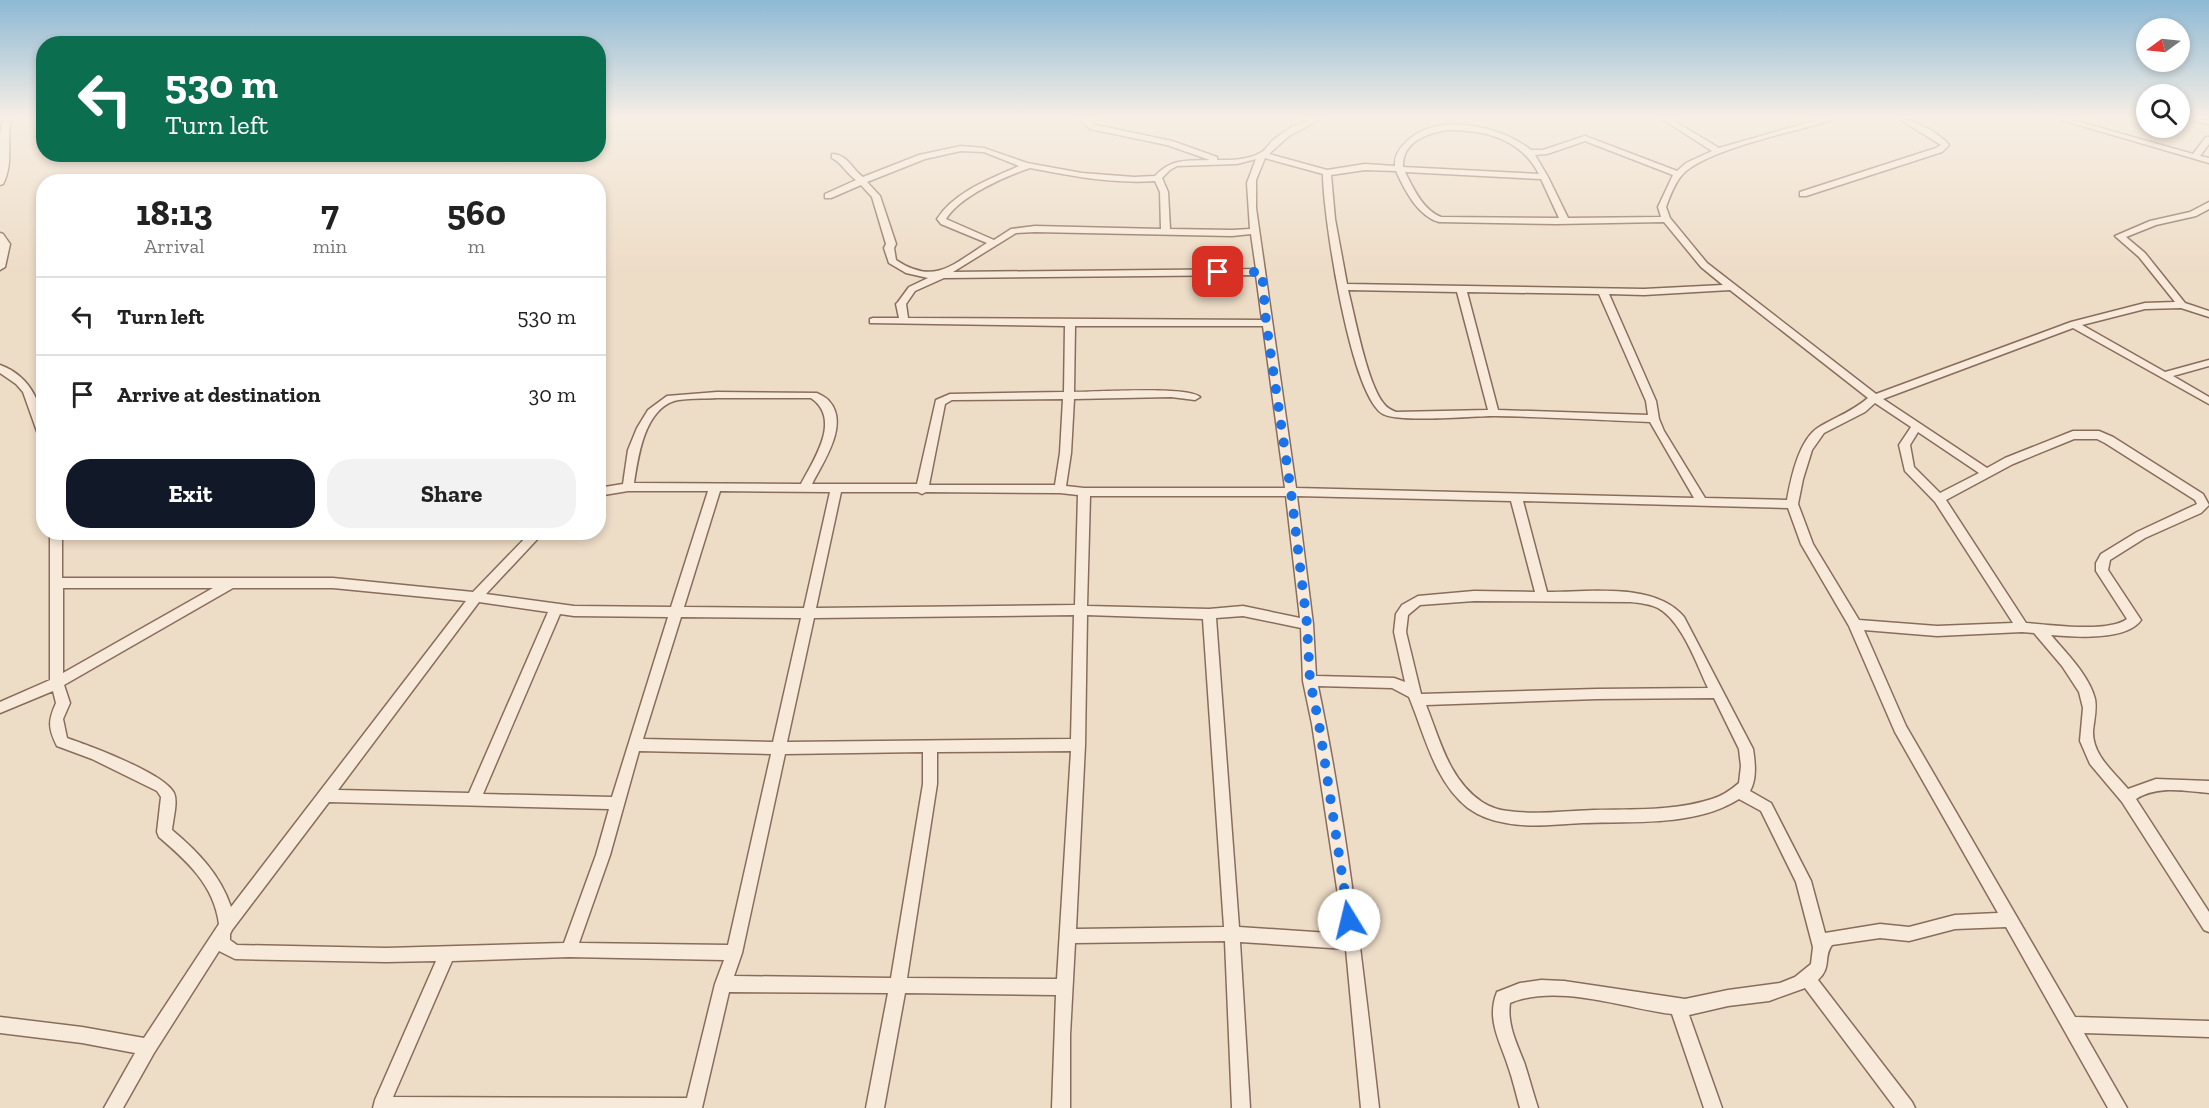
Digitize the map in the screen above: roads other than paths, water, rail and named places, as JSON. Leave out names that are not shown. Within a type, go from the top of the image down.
[{"type":"street","points":[[849,171],[876,196],[891,244],[889,248],[892,261],[911,272],[929,276],[1262,272]]},
{"type":"street","points":[[828,196],[890,171]]},
{"type":"street","points":[[994,243],[941,219],[944,211],[1016,171]]},
{"type":"street","points":[[1060,171],[1082,176],[1134,180],[1158,178],[1165,171]]},
{"type":"street","points":[[1255,171],[1252,180],[1255,231],[1262,272],[1266,322],[1291,492],[1307,624],[1310,681],[1319,724],[1353,942],[1370,1108]]},
{"type":"street","points":[[1319,171],[1327,173],[1338,171]]},
{"type":"street","points":[[1401,171],[1423,211],[1434,218],[1565,221],[1666,219]]},
{"type":"street","points":[[1452,171],[1543,177]]},
{"type":"street","points":[[1540,171],[1565,221]]},
{"type":"street","points":[[1683,171],[1662,207],[1666,219],[1704,265],[1875,398],[1987,473]]},
{"type":"street","points":[[1803,194],[1875,171]]},
{"type":"street","points":[[1327,173],[1327,206],[1344,287],[1371,392],[1383,410],[1396,415],[1494,413],[1654,419]]},
{"type":"street","points":[[1158,178],[1164,192],[1166,232]]},
{"type":"street","points":[[2182,305],[2142,255],[2120,236],[2153,223],[2193,214],[2209,205]]},
{"type":"street","points":[[904,321],[901,304],[912,289],[942,275],[1014,231],[1035,229],[1232,233],[1255,231]]},
{"type":"street","points":[[0,236],[5,244],[0,267]]},
{"type":"street","points":[[1344,287],[1462,291],[1644,292],[1734,287]]},
{"type":"street","points":[[1602,290],[1651,401],[1654,419],[1702,502]]},
{"type":"street","points":[[1462,291],[1494,413]]},
{"type":"street","points":[[2118,1108],[1900,728],[1855,625],[1807,544],[1792,504],[1807,449],[1820,431],[1861,410],[1875,398],[2074,324],[2145,306],[2182,305],[2209,314]]},
{"type":"street","points":[[873,321],[1266,322]]},
{"type":"street","points":[[1060,489],[1066,465],[1072,352],[1070,323]]},
{"type":"street","points":[[2074,324],[2209,401]]},
{"type":"street","points":[[2165,375],[2176,374],[2209,363]]},
{"type":"street","points":[[0,368],[20,382],[28,391],[36,414]]},
{"type":"street","points":[[922,490],[940,402],[944,399],[956,395],[1171,394],[1195,397]]},
{"type":"street","points":[[628,487],[634,450],[642,428],[651,412],[666,401],[681,396],[813,395],[821,399],[830,409],[831,428],[804,489]]},
{"type":"street","points":[[1917,426],[1904,445],[1909,468],[1939,499],[2022,627]]},
{"type":"street","points":[[1855,625],[1937,631],[2022,627],[2072,632],[2124,628],[2135,620],[2108,582],[2102,571],[2102,563],[2110,553],[2141,535],[2197,510],[2203,505],[2199,497],[2099,435],[2073,435],[2009,461],[1939,499]]},
{"type":"street","points":[[606,491],[628,487],[1060,489],[1084,492],[1291,492],[1792,504]]},
{"type":"street","points":[[568,950],[603,855],[634,745],[715,488]]},
{"type":"street","points":[[447,953],[381,1107],[693,1108],[723,984],[734,952],[836,489]]},
{"type":"street","points":[[1061,1108],[1064,987],[1078,745],[1079,610],[1084,492]]},
{"type":"street","points":[[1516,498],[1542,596]]},
{"type":"street","points":[[56,540],[57,683],[63,703],[56,719],[62,742],[97,755],[162,787],[168,796],[164,832],[193,856],[213,883],[227,910],[222,944],[229,950],[334,955],[568,950],[734,952]]},
{"type":"street","points":[[113,1108],[148,1047],[225,928],[476,597],[530,540]]},
{"type":"street","points":[[56,583],[333,583],[476,597],[574,611],[808,613],[1079,610],[1209,614],[1243,612],[1307,624]]},
{"type":"street","points":[[0,708],[57,683],[232,583]]},
{"type":"street","points":[[1542,596],[1631,597],[1665,604],[1676,614],[1746,749],[1748,766],[1746,786],[1732,798],[1710,806],[1678,811],[1513,819],[1493,814],[1475,805],[1461,794],[1449,777],[1416,697],[1400,632],[1402,614],[1406,608],[1418,602],[1433,599],[1542,596]]},
{"type":"street","points":[[472,800],[556,608]]},
{"type":"street","points":[[1209,614],[1232,934],[1241,1108]]},
{"type":"street","points":[[2038,629],[2055,648],[2088,695],[2090,710],[2085,729],[2086,741],[2096,760],[2127,798],[2209,925]]},
{"type":"street","points":[[1310,681],[1394,683],[1416,697],[1717,693]]},
{"type":"street","points":[[634,745],[780,748],[1078,745]]},
{"type":"street","points":[[875,1108],[898,985],[930,784],[930,747]]},
{"type":"street","points":[[2127,798],[2138,788],[2155,784],[2209,787]]},
{"type":"street","points":[[1529,1108],[1500,1015],[1503,998],[1521,989],[1554,989],[1678,1007],[1702,1006],[1731,997],[1764,995],[1787,989],[1808,980],[1819,968],[1821,947],[1803,881],[1766,807],[1739,792]]},
{"type":"street","points":[[326,796],[618,803]]},
{"type":"street","points":[[1821,947],[1827,939],[1865,932],[1888,931],[1909,934],[1956,922],[2012,920]]},
{"type":"street","points":[[1067,936],[1232,934],[1353,942]]},
{"type":"street","points":[[1808,980],[1906,1108]]},
{"type":"street","points":[[723,984],[1064,987]]},
{"type":"street","points":[[1678,1007],[1713,1108]]},
{"type":"street","points":[[2071,1024],[2209,1029]]},
{"type":"street","points":[[0,1025],[148,1047]]}]
